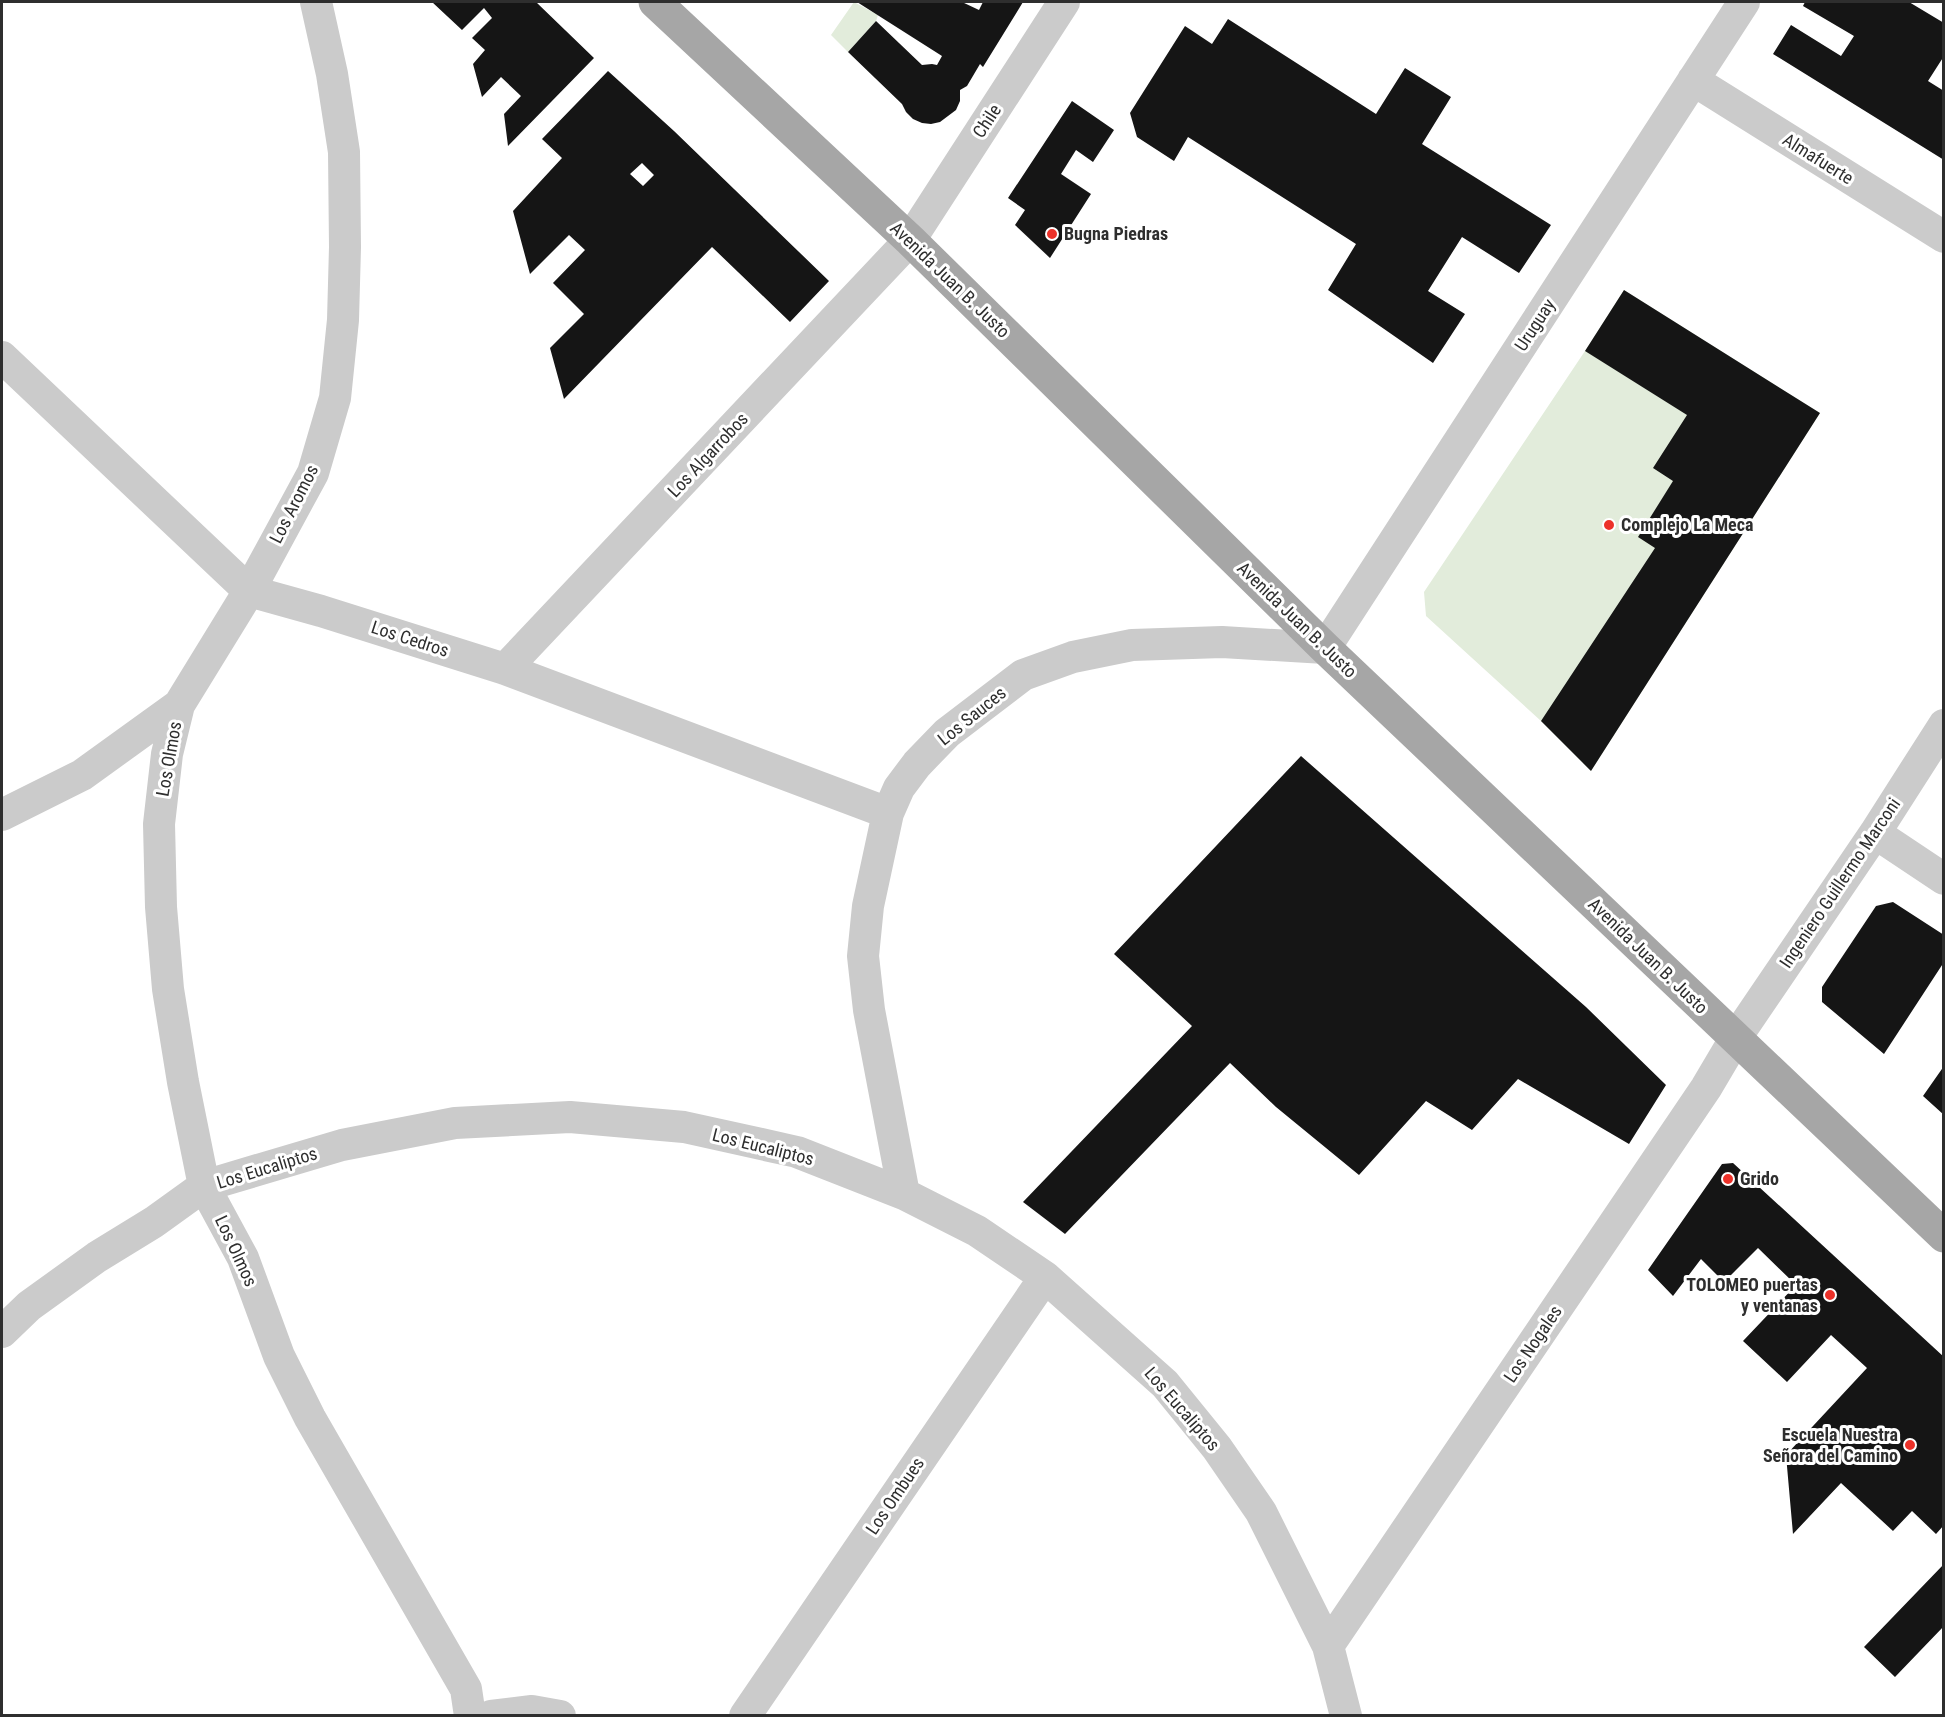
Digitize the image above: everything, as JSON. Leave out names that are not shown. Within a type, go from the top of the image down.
[{"type":"main road","name":"Avenida Juan B. Justo","points":[[655,2],[910,240],[1325,648],[1944,1236]]},
{"type":"street","name":"Los Aromos","points":[[2,815],[82,775],[179,705],[249,591],[313,473],[335,398],[343,320],[345,247],[344,152],[332,74],[316,2]]},
{"type":"street","name":"Chile","points":[[910,240],[1064,2]]},
{"type":"street","name":"Uruguay","points":[[1325,648],[1744,2]]},
{"type":"street","name":"Almafuerte","points":[[1693,80],[1944,237]]},
{"type":"street","name":"Los Algarrobos","points":[[505,669],[910,240]]},
{"type":"street","name":"Los Cedros","points":[[2,357],[249,591],[321,611],[505,669],[888,813]]},
{"type":"street","name":"Los Sauces","points":[[904,1194],[869,1011],[863,956],[868,906],[888,813],[899,788],[947,733],[1023,675],[1073,657],[1131,645],[1222,642],[1325,648]]},
{"type":"street","name":"Los Olmos","points":[[179,705],[167,754],[159,824],[161,907],[168,989],[183,1082],[204,1186],[243,1258],[279,1356],[299,1397],[466,1689],[470,1716]]},
{"type":"street","name":"Ingeniero Guillermo Marconi","points":[[1735,1039],[1875,833],[1944,725]]},
{"type":"street","points":[[1875,833],[1944,879]]},
{"type":"street","name":"Los Nogales","points":[[1328,1646],[1693,1108],[1735,1039]]},
{"type":"street","name":"Los Eucaliptos","points":[[2,1332],[29,1306],[97,1257],[154,1222],[204,1186],[342,1145],[444,1125],[570,1117],[684,1127],[797,1152],[904,1194],[977,1231],[1045,1277],[1165,1384],[1217,1448],[1261,1512],[1328,1646],[1346,1716]]},
{"type":"street","name":"Los Ombues","points":[[745,1716],[1045,1277]]},
{"type":"street","points":[[491,1716],[532,1711],[560,1716]]},
{"type":"green space","points":[[854,2],[878,15],[876,21],[848,52],[831,35]]},
{"type":"green space","name":"Complejo La Meca","points":[[1624,290],[1820,413],[1591,771],[1541,721],[1426,616],[1424,592]]},
{"type":"building","points":[[432,2],[536,2],[594,58],[508,146],[504,114],[521,96],[501,77],[482,97],[473,64],[485,50],[472,38],[492,18],[484,8],[462,30]]},
{"type":"building","points":[[857,2],[962,2],[979,10],[983,2],[1023,2],[983,67],[980,64],[967,86],[960,90],[960,101],[956,110],[940,122],[931,124],[913,119],[902,104],[848,52],[876,21],[922,65],[937,65],[942,56]]},
{"type":"building","points":[[1805,2],[1909,2],[1944,23],[1944,56],[1928,81],[1944,91],[1944,160],[1773,54],[1791,25],[1841,56],[1854,36],[1803,6]]},
{"type":"building","points":[[1228,19],[1376,114],[1405,68],[1451,97],[1422,144],[1551,225],[1519,273],[1462,237],[1428,291],[1465,314],[1433,363],[1328,290],[1356,244],[1188,137],[1174,161],[1137,137],[1130,113],[1185,26],[1212,44]]},
{"type":"building","points":[[608,71],[674,131],[829,281],[790,322],[712,247],[564,399],[550,348],[584,314],[553,283],[585,250],[569,235],[530,274],[513,211],[562,158],[542,139]],"holes":[[[642,163],[654,175],[643,186],[630,174]]]},
{"type":"building","points":[[1072,101],[1114,130],[1093,162],[1076,150],[1061,174],[1091,194],[1050,258],[1015,225],[1025,210],[1008,198]]},
{"type":"building","points":[[1624,290],[1820,413],[1591,771],[1541,721],[1655,548],[1638,537],[1673,481],[1653,468],[1687,415],[1585,351]]},
{"type":"building","points":[[1301,756],[1586,1007],[1666,1085],[1629,1144],[1518,1079],[1472,1130],[1426,1101],[1359,1175],[1276,1107],[1230,1063],[1065,1234],[1023,1202],[1192,1026],[1114,954]]},
{"type":"building","points":[[1893,902],[1944,935],[1944,962],[1884,1054],[1822,1002],[1822,987],[1876,906]]},
{"type":"building","points":[[1944,1066],[1944,1115],[1923,1096]]},
{"type":"building","points":[[1733,1163],[1944,1357],[1944,1525],[1936,1534],[1912,1511],[1893,1531],[1841,1483],[1793,1534],[1786,1455],[1867,1368],[1831,1335],[1787,1382],[1743,1341],[1796,1285],[1758,1248],[1724,1282],[1701,1259],[1673,1296],[1648,1270],[1722,1164]]},
{"type":"building","points":[[1944,1564],[1944,1626],[1895,1677],[1864,1647]]},
{"type":"place","name":"Bugna Piedras","points":[[1052,234]]},
{"type":"place","name":"Complejo La Meca","points":[[1609,525]]},
{"type":"place","name":"Grido","points":[[1728,1179]]},
{"type":"place","name":"TOLOMEO puertas y ventanas","points":[[1830,1295]]},
{"type":"place","name":"Escuela Nuestra Señora del Camino","points":[[1910,1445]]}]
